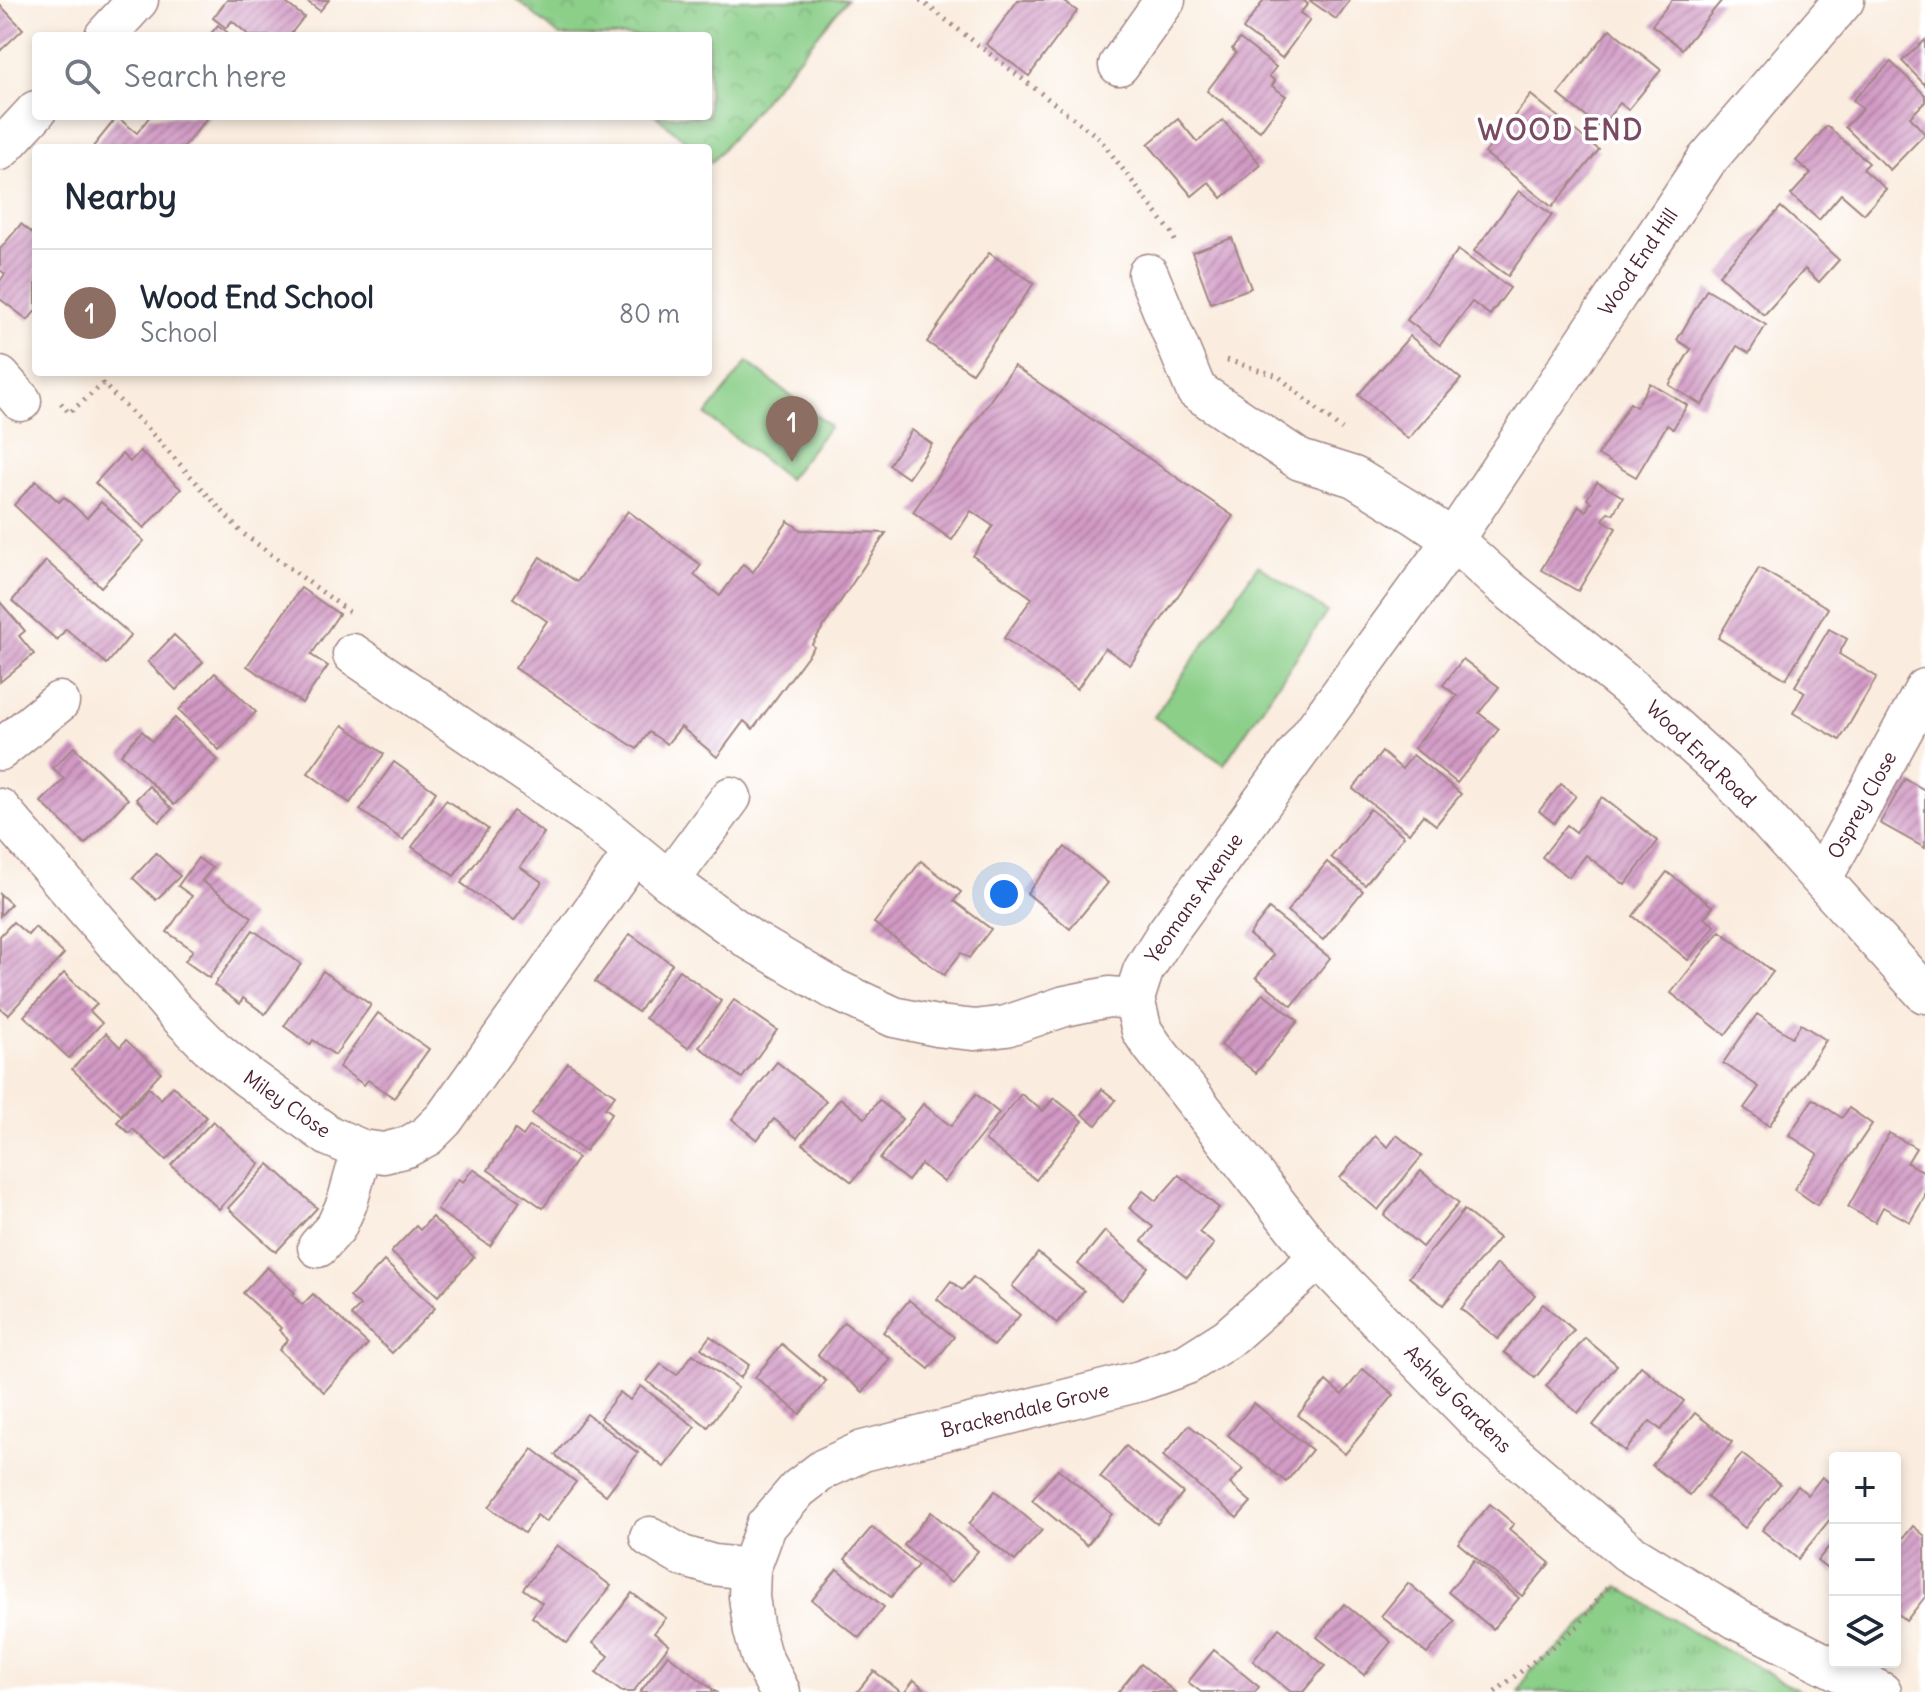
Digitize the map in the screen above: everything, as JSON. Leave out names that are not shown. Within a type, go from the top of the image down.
[{"type":"street","points":[[109,32],[138,0]]},
{"type":"street","points":[[1119,65],[1165,0]]},
{"type":"street","name":"Wood End Hill","points":[[1453,540],[1706,161],[1844,0]]},
{"type":"street","points":[[0,150],[32,115]]},
{"type":"street","name":"Wood End Road","points":[[1148,274],[1196,390],[1300,460],[1354,477],[1453,540],[1634,691],[1725,773],[1925,993]]},
{"type":"street","name":"Yeomans Avenue","points":[[1134,999],[1143,971],[1166,934],[1453,540]]},
{"type":"street","points":[[356,636],[590,816],[669,881],[749,939],[834,989],[894,1017],[975,1030],[1006,1026],[1065,1006],[1109,997],[1134,999]]},
{"type":"street","name":"Osprey Close","points":[[1822,878],[1925,689]]},
{"type":"street","points":[[0,750],[59,702]]},
{"type":"street","points":[[669,881],[731,797]]},
{"type":"street","name":"Miley Close","points":[[0,809],[174,1010],[214,1050],[329,1136],[362,1150],[384,1153],[407,1147],[427,1136],[444,1119],[634,853]]},
{"type":"street","name":"Ashley Gardens","points":[[1134,999],[1142,1031],[1153,1047],[1319,1258],[1490,1434],[1628,1552],[1740,1621],[1881,1692]]},
{"type":"street","points":[[318,1247],[336,1227],[347,1203],[362,1150]]},
{"type":"street","name":"Brackendale Grove","points":[[780,1692],[761,1656],[754,1631],[749,1597],[750,1569],[766,1526],[798,1489],[824,1469],[863,1451],[1140,1381],[1187,1364],[1228,1338],[1319,1258]]},
{"type":"street","points":[[650,1537],[682,1556],[713,1565],[750,1569]]},
{"type":"path","points":[[10,389],[47,388],[69,413],[103,384],[241,532],[356,636]]},
{"type":"path","points":[[1495,1692],[1578,1626],[1611,1583],[1628,1552]]},
{"type":"green space","points":[[517,0],[847,0],[712,162],[712,144],[689,144],[661,120],[712,120],[712,32],[555,32]]},
{"type":"green space","points":[[747,362],[830,426],[788,479],[706,415]]},
{"type":"green space","points":[[1258,565],[1327,612],[1224,764],[1154,717]]},
{"type":"green space","points":[[1618,1586],[1699,1636],[1803,1692],[1519,1692],[1529,1672],[1576,1633]]},
{"type":"building","points":[[227,0],[282,0],[304,17],[292,32],[245,32],[232,21],[226,28],[213,18]]},
{"type":"building","points":[[305,0],[329,0],[320,11]]},
{"type":"building","points":[[1018,0],[1062,0],[1077,11],[1029,76],[986,44]]},
{"type":"building","points":[[1264,0],[1303,0],[1308,4],[1300,13],[1310,20],[1282,58],[1243,29]]},
{"type":"building","points":[[1309,0],[1350,0],[1336,19]]},
{"type":"building","points":[[1672,0],[1722,0],[1682,49],[1652,25]]},
{"type":"building","points":[[0,5],[23,29],[0,51]]},
{"type":"building","points":[[218,25],[227,32],[212,32]]},
{"type":"building","points":[[1610,29],[1661,70],[1628,110],[1620,103],[1600,128],[1558,94]]},
{"type":"building","points":[[1240,39],[1276,67],[1269,76],[1275,81],[1272,86],[1286,96],[1260,131],[1207,91],[1236,53],[1232,49]]},
{"type":"building","points":[[1925,40],[1925,85],[1902,61]]},
{"type":"building","points":[[1891,62],[1925,95],[1925,102],[1910,117],[1925,134],[1890,170],[1845,127],[1863,109],[1853,100]]},
{"type":"building","points":[[1531,95],[1599,150],[1552,207],[1485,153]]},
{"type":"building","points":[[1178,119],[1197,142],[1223,120],[1261,165],[1222,198],[1209,182],[1192,196],[1148,144]]},
{"type":"building","points":[[115,120],[121,120],[137,133],[147,120],[206,120],[186,144],[95,144]]},
{"type":"building","points":[[1827,126],[1869,163],[1863,169],[1886,189],[1864,214],[1841,194],[1819,220],[1791,195],[1811,173],[1796,161]]},
{"type":"building","points":[[1519,191],[1552,215],[1508,276],[1474,251]]},
{"type":"building","points":[[1781,207],[1839,260],[1819,282],[1805,269],[1764,315],[1719,275]]},
{"type":"building","points":[[21,224],[32,233],[32,315],[28,320],[0,299],[0,281],[5,274],[0,270],[0,249]]},
{"type":"building","points":[[1232,238],[1251,288],[1211,303],[1192,252]]},
{"type":"building","points":[[1458,250],[1510,288],[1490,315],[1472,302],[1440,345],[1407,320]]},
{"type":"building","points":[[989,253],[1034,283],[972,373],[927,342]]},
{"type":"building","points":[[1707,289],[1766,325],[1749,353],[1737,346],[1702,405],[1669,385],[1691,349],[1677,340]]},
{"type":"building","points":[[1410,336],[1461,379],[1408,439],[1358,395]]},
{"type":"building","points":[[1014,366],[1233,516],[1130,665],[1105,648],[1077,689],[1004,638],[1032,598],[973,556],[993,526],[971,511],[952,540],[913,512]]},
{"type":"building","points":[[1650,383],[1687,405],[1673,429],[1667,425],[1636,477],[1598,455],[1630,403],[1636,407]]},
{"type":"building","points":[[912,430],[932,444],[908,478],[889,465]]},
{"type":"building","points":[[140,451],[181,489],[144,528],[95,483],[122,454],[130,462]]},
{"type":"building","points":[[36,481],[59,502],[64,497],[87,518],[101,502],[144,541],[101,587],[14,505]]},
{"type":"building","points":[[1597,482],[1623,497],[1613,514],[1608,512],[1603,520],[1616,528],[1578,591],[1541,570],[1579,506],[1586,511],[1591,502],[1587,499]]},
{"type":"building","points":[[628,511],[701,565],[694,575],[720,596],[743,564],[753,572],[788,521],[801,530],[886,533],[812,644],[814,647],[753,729],[744,721],[717,757],[681,727],[667,744],[649,732],[637,749],[515,668],[547,621],[513,598],[540,557],[577,582]]},
{"type":"building","points":[[46,561],[131,635],[107,664],[66,629],[57,640],[12,601]]},
{"type":"building","points":[[1759,568],[1828,608],[1786,679],[1718,638]]},
{"type":"building","points":[[301,588],[339,614],[311,655],[328,666],[302,703],[247,666]]},
{"type":"building","points":[[0,602],[25,631],[19,636],[34,654],[0,682]]},
{"type":"building","points":[[1829,629],[1847,639],[1839,654],[1877,677],[1840,740],[1793,713],[1805,692],[1795,686]]},
{"type":"building","points":[[174,635],[203,662],[176,690],[148,662]]},
{"type":"building","points":[[1463,659],[1499,687],[1479,713],[1499,729],[1457,783],[1414,748],[1457,696],[1443,685]]},
{"type":"building","points":[[215,673],[256,712],[219,750],[179,710]]},
{"type":"building","points":[[175,718],[218,760],[174,805],[121,754],[142,731],[152,741]]},
{"type":"building","points":[[343,725],[384,754],[350,803],[308,773]]},
{"type":"building","points":[[74,747],[128,799],[85,844],[41,802],[64,779],[53,768]]},
{"type":"building","points":[[1382,752],[1402,769],[1413,755],[1461,794],[1436,825],[1423,815],[1409,833],[1353,789]]},
{"type":"building","points":[[394,762],[436,792],[403,840],[360,810]]},
{"type":"building","points":[[1905,779],[1925,790],[1925,848],[1880,823]]},
{"type":"building","points":[[1561,784],[1576,796],[1554,823],[1539,811]]},
{"type":"building","points":[[149,786],[172,809],[159,822],[136,799]]},
{"type":"building","points":[[1602,797],[1658,841],[1625,885],[1586,855],[1569,877],[1542,857],[1567,825],[1576,832]]},
{"type":"building","points":[[446,800],[488,829],[454,876],[412,847]]},
{"type":"building","points":[[1370,809],[1404,836],[1365,885],[1331,857]]},
{"type":"building","points":[[513,811],[544,833],[520,867],[542,882],[514,921],[461,883]]},
{"type":"building","points":[[1065,847],[1108,883],[1070,929],[1027,893]]},
{"type":"building","points":[[156,853],[180,876],[156,900],[133,878]]},
{"type":"building","points":[[198,858],[212,868],[202,881],[252,917],[209,978],[185,961],[193,950],[167,932],[192,896],[178,886]]},
{"type":"building","points":[[921,861],[961,892],[954,901],[991,929],[969,958],[961,953],[944,975],[874,923]]},
{"type":"building","points":[[1327,862],[1363,891],[1323,940],[1287,911]]},
{"type":"building","points":[[1667,872],[1713,907],[1704,918],[1715,926],[1688,960],[1633,916]]},
{"type":"building","points":[[0,894],[11,904],[0,916]]},
{"type":"building","points":[[1269,909],[1330,958],[1292,1006],[1256,977],[1274,955],[1249,935]]},
{"type":"building","points":[[13,922],[28,935],[35,927],[64,954],[8,1015],[0,1008],[0,936]]},
{"type":"building","points":[[253,930],[301,964],[265,1014],[243,998],[240,1004],[214,985]]},
{"type":"building","points":[[1720,931],[1773,972],[1725,1035],[1671,993]]},
{"type":"building","points":[[630,934],[672,964],[638,1012],[595,982]]},
{"type":"building","points":[[679,970],[721,1001],[688,1048],[645,1018]]},
{"type":"building","points":[[323,971],[371,1005],[335,1055],[313,1040],[310,1045],[284,1026]]},
{"type":"building","points":[[64,973],[97,1004],[90,1011],[102,1023],[69,1058],[24,1016]]},
{"type":"building","points":[[1263,993],[1298,1021],[1256,1073],[1221,1045]]},
{"type":"building","points":[[734,1000],[777,1030],[742,1078],[699,1047]]},
{"type":"building","points":[[378,1013],[429,1049],[394,1098],[368,1080],[364,1085],[339,1067]]},
{"type":"building","points":[[1757,1014],[1792,1037],[1801,1024],[1826,1040],[1769,1126],[1744,1108],[1759,1087],[1723,1063]]},
{"type":"building","points":[[106,1033],[120,1047],[126,1040],[161,1072],[121,1115],[72,1069]]},
{"type":"building","points":[[777,1062],[826,1101],[797,1138],[774,1119],[757,1140],[732,1119]]},
{"type":"building","points":[[568,1063],[615,1095],[605,1108],[612,1113],[585,1151],[532,1114]]},
{"type":"building","points":[[173,1086],[206,1117],[166,1160],[133,1129],[129,1133],[117,1122],[149,1088],[161,1099]]},
{"type":"building","points":[[1102,1089],[1116,1100],[1096,1125],[1082,1114]]},
{"type":"building","points":[[976,1094],[999,1113],[944,1182],[921,1164],[908,1181],[880,1159],[923,1104],[951,1126]]},
{"type":"building","points":[[1021,1094],[1043,1111],[1054,1098],[1083,1121],[1036,1180],[985,1140]]},
{"type":"building","points":[[840,1098],[865,1118],[879,1100],[902,1119],[852,1182],[803,1144]]},
{"type":"building","points":[[1813,1099],[1842,1118],[1849,1108],[1872,1124],[1817,1205],[1794,1189],[1818,1154],[1789,1135]]},
{"type":"building","points":[[213,1121],[260,1164],[219,1209],[171,1165]]},
{"type":"building","points":[[530,1126],[578,1158],[543,1208],[488,1170],[515,1130],[523,1136]]},
{"type":"building","points":[[1889,1133],[1916,1148],[1907,1163],[1925,1172],[1925,1196],[1910,1222],[1883,1207],[1875,1222],[1848,1207]]},
{"type":"building","points":[[1397,1135],[1422,1156],[1378,1210],[1340,1178],[1375,1136],[1388,1147]]},
{"type":"building","points":[[269,1164],[317,1208],[276,1252],[228,1208]]},
{"type":"building","points":[[473,1169],[520,1201],[490,1246],[437,1210],[458,1179],[463,1182]]},
{"type":"building","points":[[1421,1171],[1459,1203],[1422,1247],[1384,1215]]},
{"type":"building","points":[[1179,1175],[1219,1208],[1199,1232],[1214,1244],[1187,1277],[1142,1241],[1153,1227],[1129,1208],[1143,1191],[1156,1201]]},
{"type":"building","points":[[1464,1210],[1499,1238],[1443,1305],[1409,1277]]},
{"type":"building","points":[[432,1217],[474,1257],[438,1296],[391,1252],[416,1226],[420,1230]]},
{"type":"building","points":[[1105,1231],[1148,1267],[1122,1300],[1078,1264]]},
{"type":"building","points":[[1038,1253],[1084,1291],[1057,1323],[1012,1286]]},
{"type":"building","points":[[384,1261],[435,1308],[392,1353],[351,1315],[360,1306],[350,1297]]},
{"type":"building","points":[[1497,1264],[1535,1295],[1498,1339],[1461,1309]]},
{"type":"building","points":[[267,1267],[295,1293],[292,1295],[302,1305],[313,1294],[368,1344],[324,1392],[279,1350],[288,1339],[279,1330],[281,1328],[243,1293]]},
{"type":"building","points":[[973,1277],[1020,1315],[994,1346],[937,1299],[951,1281],[962,1290]]},
{"type":"building","points":[[909,1300],[954,1337],[929,1369],[883,1332]]},
{"type":"building","points":[[1543,1304],[1574,1330],[1535,1378],[1504,1352]]},
{"type":"building","points":[[844,1322],[890,1359],[863,1392],[818,1355]]},
{"type":"building","points":[[710,1336],[749,1365],[740,1378],[701,1348]]},
{"type":"building","points":[[1585,1338],[1617,1365],[1578,1413],[1546,1386]]},
{"type":"building","points":[[782,1344],[826,1381],[800,1414],[755,1377]]},
{"type":"building","points":[[693,1354],[738,1388],[708,1427],[647,1381],[661,1364],[677,1375]]},
{"type":"building","points":[[1641,1366],[1684,1401],[1661,1430],[1650,1421],[1625,1451],[1593,1425]]},
{"type":"building","points":[[1363,1369],[1394,1395],[1345,1454],[1298,1415],[1326,1381],[1342,1395]]},
{"type":"building","points":[[641,1386],[695,1427],[664,1467],[600,1418],[620,1392],[630,1400]]},
{"type":"building","points":[[1254,1403],[1312,1450],[1286,1482],[1228,1435]]},
{"type":"building","points":[[1695,1413],[1732,1442],[1690,1495],[1652,1465]]},
{"type":"building","points":[[587,1414],[638,1453],[606,1495],[555,1455]]},
{"type":"building","points":[[1189,1425],[1243,1469],[1230,1484],[1251,1502],[1237,1518],[1163,1456]]},
{"type":"building","points":[[1126,1446],[1183,1493],[1157,1524],[1100,1477]]},
{"type":"building","points":[[533,1449],[576,1482],[546,1522],[537,1515],[524,1533],[489,1507]]},
{"type":"building","points":[[1742,1454],[1780,1484],[1745,1528],[1707,1497]]},
{"type":"building","points":[[1058,1469],[1112,1514],[1087,1545],[1032,1500]]},
{"type":"building","points":[[1822,1477],[1829,1482],[1829,1520],[1798,1559],[1762,1530],[1798,1486],[1808,1495]]},
{"type":"building","points":[[995,1491],[1042,1530],[1015,1561],[969,1524]]},
{"type":"building","points":[[1490,1504],[1514,1524],[1509,1529],[1550,1563],[1522,1596],[1458,1543]]},
{"type":"building","points":[[931,1512],[978,1551],[951,1583],[904,1545]]},
{"type":"building","points":[[1913,1526],[1925,1536],[1925,1597],[1906,1621],[1901,1616],[1901,1541]]},
{"type":"building","points":[[872,1527],[918,1565],[891,1597],[845,1559]]},
{"type":"building","points":[[557,1545],[611,1586],[567,1643],[532,1617],[542,1603],[523,1589]]},
{"type":"building","points":[[1829,1546],[1829,1570],[1817,1561]]},
{"type":"building","points":[[1474,1560],[1519,1598],[1493,1629],[1448,1592]]},
{"type":"building","points":[[837,1569],[884,1607],[859,1638],[812,1600]]},
{"type":"building","points":[[1408,1583],[1455,1621],[1427,1654],[1381,1616]]},
{"type":"building","points":[[632,1593],[666,1618],[654,1633],[669,1645],[633,1692],[622,1692],[596,1673],[609,1656],[593,1643]]},
{"type":"building","points":[[1344,1604],[1391,1642],[1364,1675],[1317,1637]]},
{"type":"building","points":[[1279,1628],[1325,1666],[1303,1692],[1291,1692],[1253,1661]]},
{"type":"building","points":[[1214,1650],[1259,1687],[1255,1692],[1201,1692],[1188,1682]]},
{"type":"building","points":[[668,1655],[716,1692],[640,1692]]},
{"type":"building","points":[[1141,1664],[1175,1692],[1118,1692]]},
{"type":"building","points":[[874,1671],[901,1692],[857,1692]]},
{"type":"building","points":[[914,1680],[928,1692],[905,1692]]},
{"type":"place","name":"Wood End School","points":[[792,462]]},
{"type":"district","name":"WOOD END","points":[[1561,130]]}]
